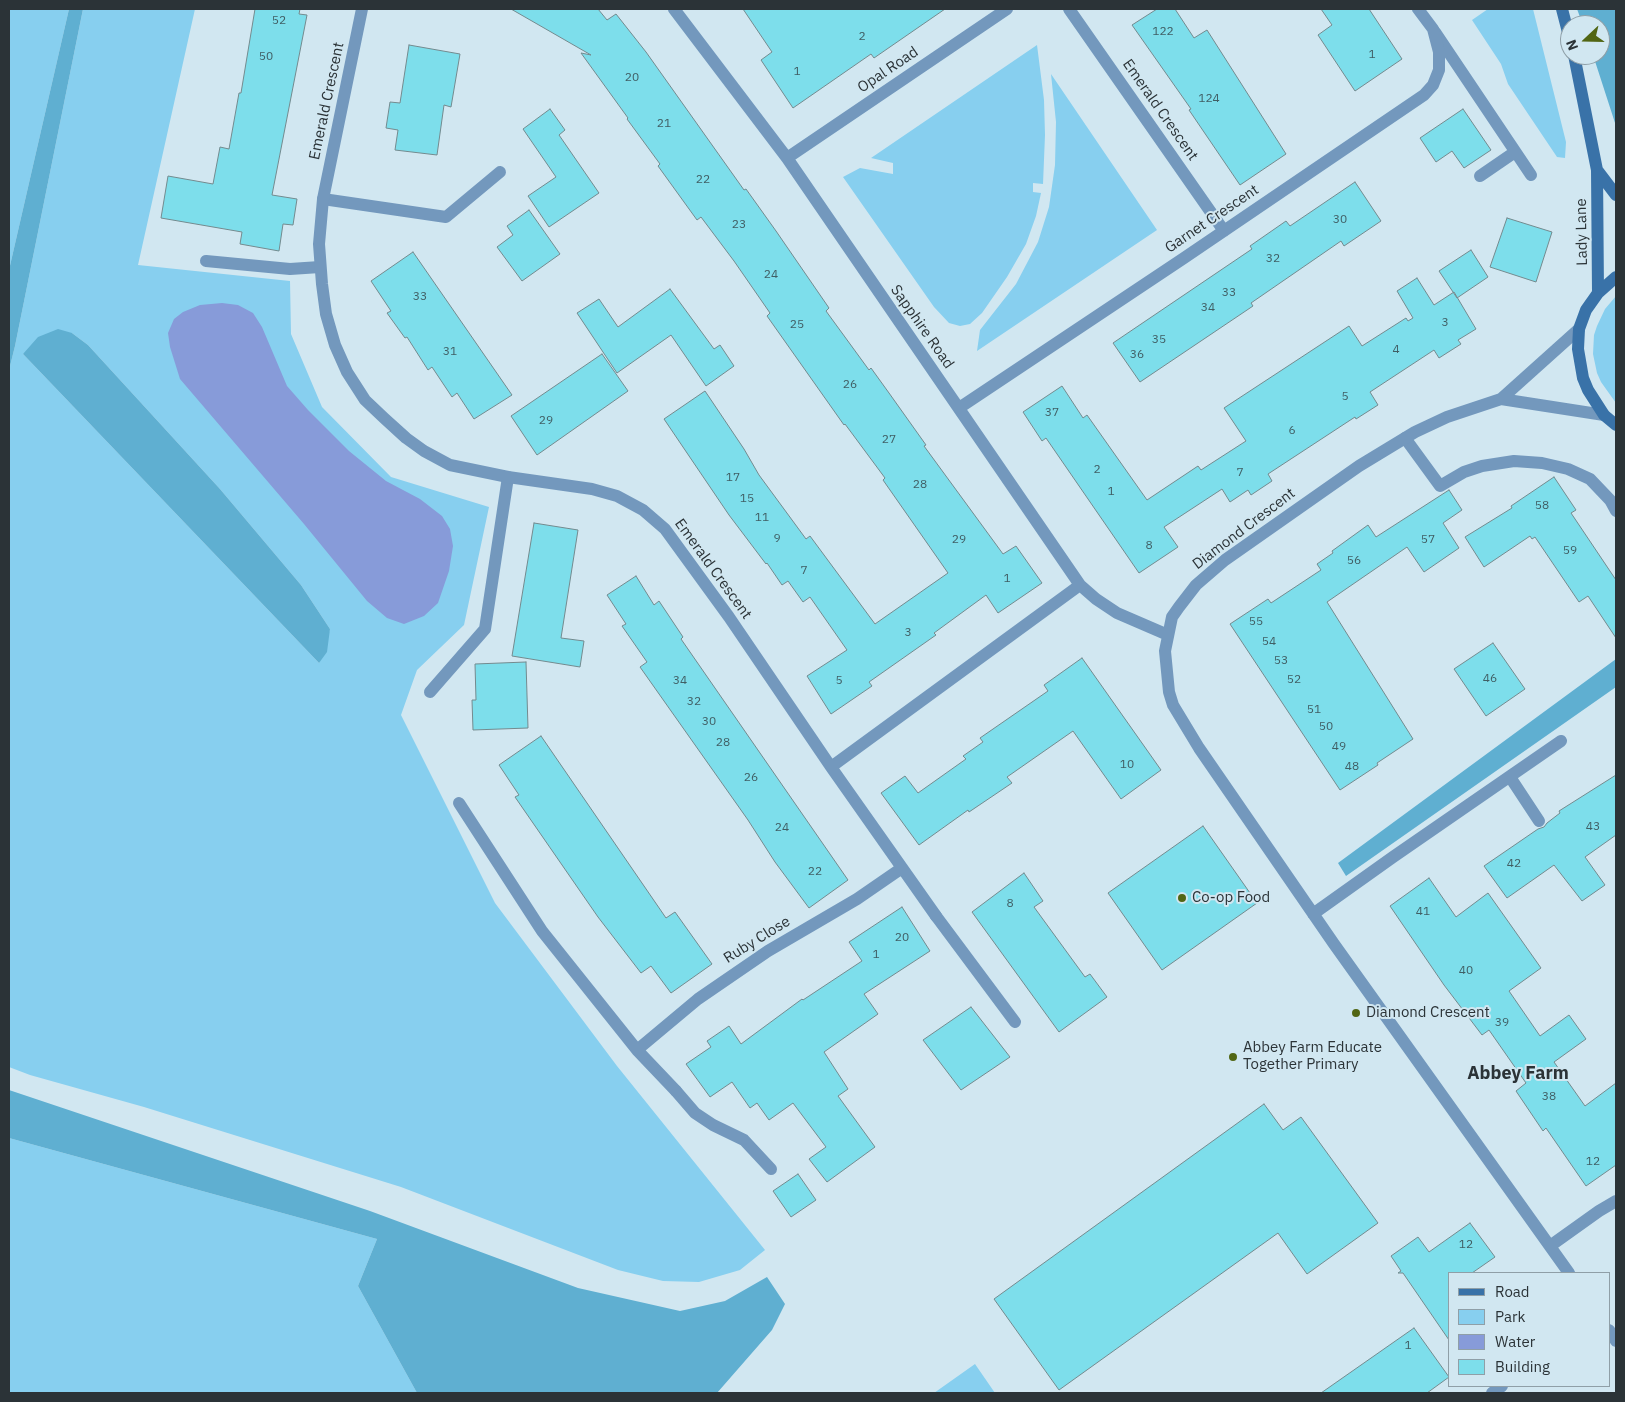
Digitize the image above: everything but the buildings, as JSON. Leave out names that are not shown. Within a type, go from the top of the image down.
[{"type":"main road","name":"Lady Lane","points":[[1576,65],[1597,170],[1598,293]]},
{"type":"main road","name":"Lady Lane","points":[[1597,170],[1616,195]]},
{"type":"main road","points":[[1616,277],[1598,293],[1586,310],[1579,329],[1578,349],[1583,378],[1596,404],[1604,415],[1616,425]]},
{"type":"street","name":"Emerald Crescent","points":[[362,9],[323,199],[319,244],[326,314],[335,345],[347,372],[365,400],[406,438],[424,451],[450,465],[508,477],[592,489],[617,496],[643,510],[665,529],[936,916],[1015,1022]]},
{"type":"street","name":"Sapphire Road","points":[[674,9],[786,158],[1080,585],[1096,599],[1117,613],[1168,635]]},
{"type":"street","name":"Opal Road","points":[[786,158],[1007,9]]},
{"type":"street","name":"Emerald Crescent","points":[[1069,9],[1224,231]]},
{"type":"street","name":"Garnet Crescent","points":[[1418,9],[1531,175]]},
{"type":"street","name":"Garnet Crescent","points":[[959,408],[1424,95],[1433,85],[1439,70],[1439,52],[1433,29]]},
{"type":"street","points":[[1480,176],[1515,152]]},
{"type":"street","points":[[323,199],[446,217],[500,172]]},
{"type":"street","points":[[206,261],[290,269],[320,267]]},
{"type":"street","name":"Diamond Crescent","points":[[1568,1272],[1313,914],[1208,762],[1173,705],[1169,692],[1165,662],[1172,617],[1186,597],[1208,574],[1274,525],[1404,438],[1438,420],[1502,399],[1579,329]]},
{"type":"street","name":"Diamond Crescent","points":[[1502,399],[1604,415]]},
{"type":"street","points":[[1404,438],[1440,486],[1464,472],[1482,466],[1514,461],[1542,464],[1568,469],[1590,479],[1610,500],[1616,511]]},
{"type":"street","points":[[430,692],[484,629],[508,477]]},
{"type":"street","points":[[831,767],[1080,585]]},
{"type":"street","points":[[1313,914],[1561,741]]},
{"type":"street","points":[[1510,777],[1539,821]]},
{"type":"street","points":[[459,803],[542,931],[637,1050],[696,1113],[713,1125],[744,1140],[771,1169]]},
{"type":"street","name":"Ruby Close","points":[[637,1050],[698,999],[752,961],[857,899],[902,868]]},
{"type":"street","points":[[1550,1246],[1616,1201]]},
{"type":"green space","points":[[9,9],[69,9],[9,270]]},
{"type":"green space","points":[[83,9],[195,9],[138,265],[290,281],[291,334],[322,407],[391,477],[489,507],[464,625],[417,670],[401,715],[495,903],[617,1066],[765,1250],[740,1270],[699,1282],[663,1281],[618,1270],[401,1187],[144,1107],[30,1075],[9,1067],[9,370]],"holes":[[[72,333],[88,345],[220,489],[301,585],[330,629],[319,663],[23,354]]]},
{"type":"green space","points":[[1488,9],[1533,9],[1566,142],[1565,158],[1557,157],[1508,84],[1501,64],[1472,20]]},
{"type":"green space","points":[[1037,45],[1044,100],[1045,135],[1043,184],[1033,183],[1033,192],[1041,193],[1036,216],[1026,244],[1007,277],[982,313],[970,324],[960,326],[949,323],[934,307],[843,177],[860,168],[893,174],[893,163],[871,158]]},
{"type":"green space","points":[[1051,74],[1157,230],[977,351],[980,330],[1016,284],[1038,242],[1049,207],[1055,165],[1056,122]]},
{"type":"green space","points":[[1616,296],[1616,403],[1601,382],[1593,354],[1594,335],[1597,326],[1605,309]]},
{"type":"green space","points":[[9,1138],[377,1239],[358,1286],[417,1393],[9,1393]]},
{"type":"green space","points":[[975,1364],[995,1393],[934,1393]]},
{"type":"shaded area","points":[[69,9],[83,9],[9,370],[9,270]]},
{"type":"shaded area","points":[[1577,9],[1616,9],[1616,126],[1596,65],[1610,65],[1610,15],[1579,15]]},
{"type":"shaded area","points":[[58,329],[72,333],[88,345],[220,489],[301,585],[330,629],[327,652],[319,663],[23,354],[38,337]]},
{"type":"shaded area","points":[[1616,659],[1616,687],[1346,876],[1338,863]]},
{"type":"shaded area","points":[[9,1090],[370,1211],[578,1288],[680,1311],[725,1301],[767,1277],[785,1304],[772,1330],[717,1393],[417,1393],[358,1286],[377,1239],[9,1138]]},
{"type":"water","points":[[222,303],[238,305],[253,313],[262,327],[287,386],[349,451],[386,481],[420,499],[442,516],[450,529],[453,546],[449,571],[438,603],[424,616],[404,624],[387,618],[367,601],[180,379],[170,347],[168,333],[174,319],[183,312],[200,305]]},
{"type":"place","name":"Co-op Food","points":[[1182,898]]},
{"type":"place","name":"Diamond Crescent","points":[[1356,1013]]},
{"type":"place","name":"Abbey Farm Educate Together Primary","points":[[1233,1057]]},
{"type":"district","name":"Abbey Farm","points":[[1518,1074]]}]
